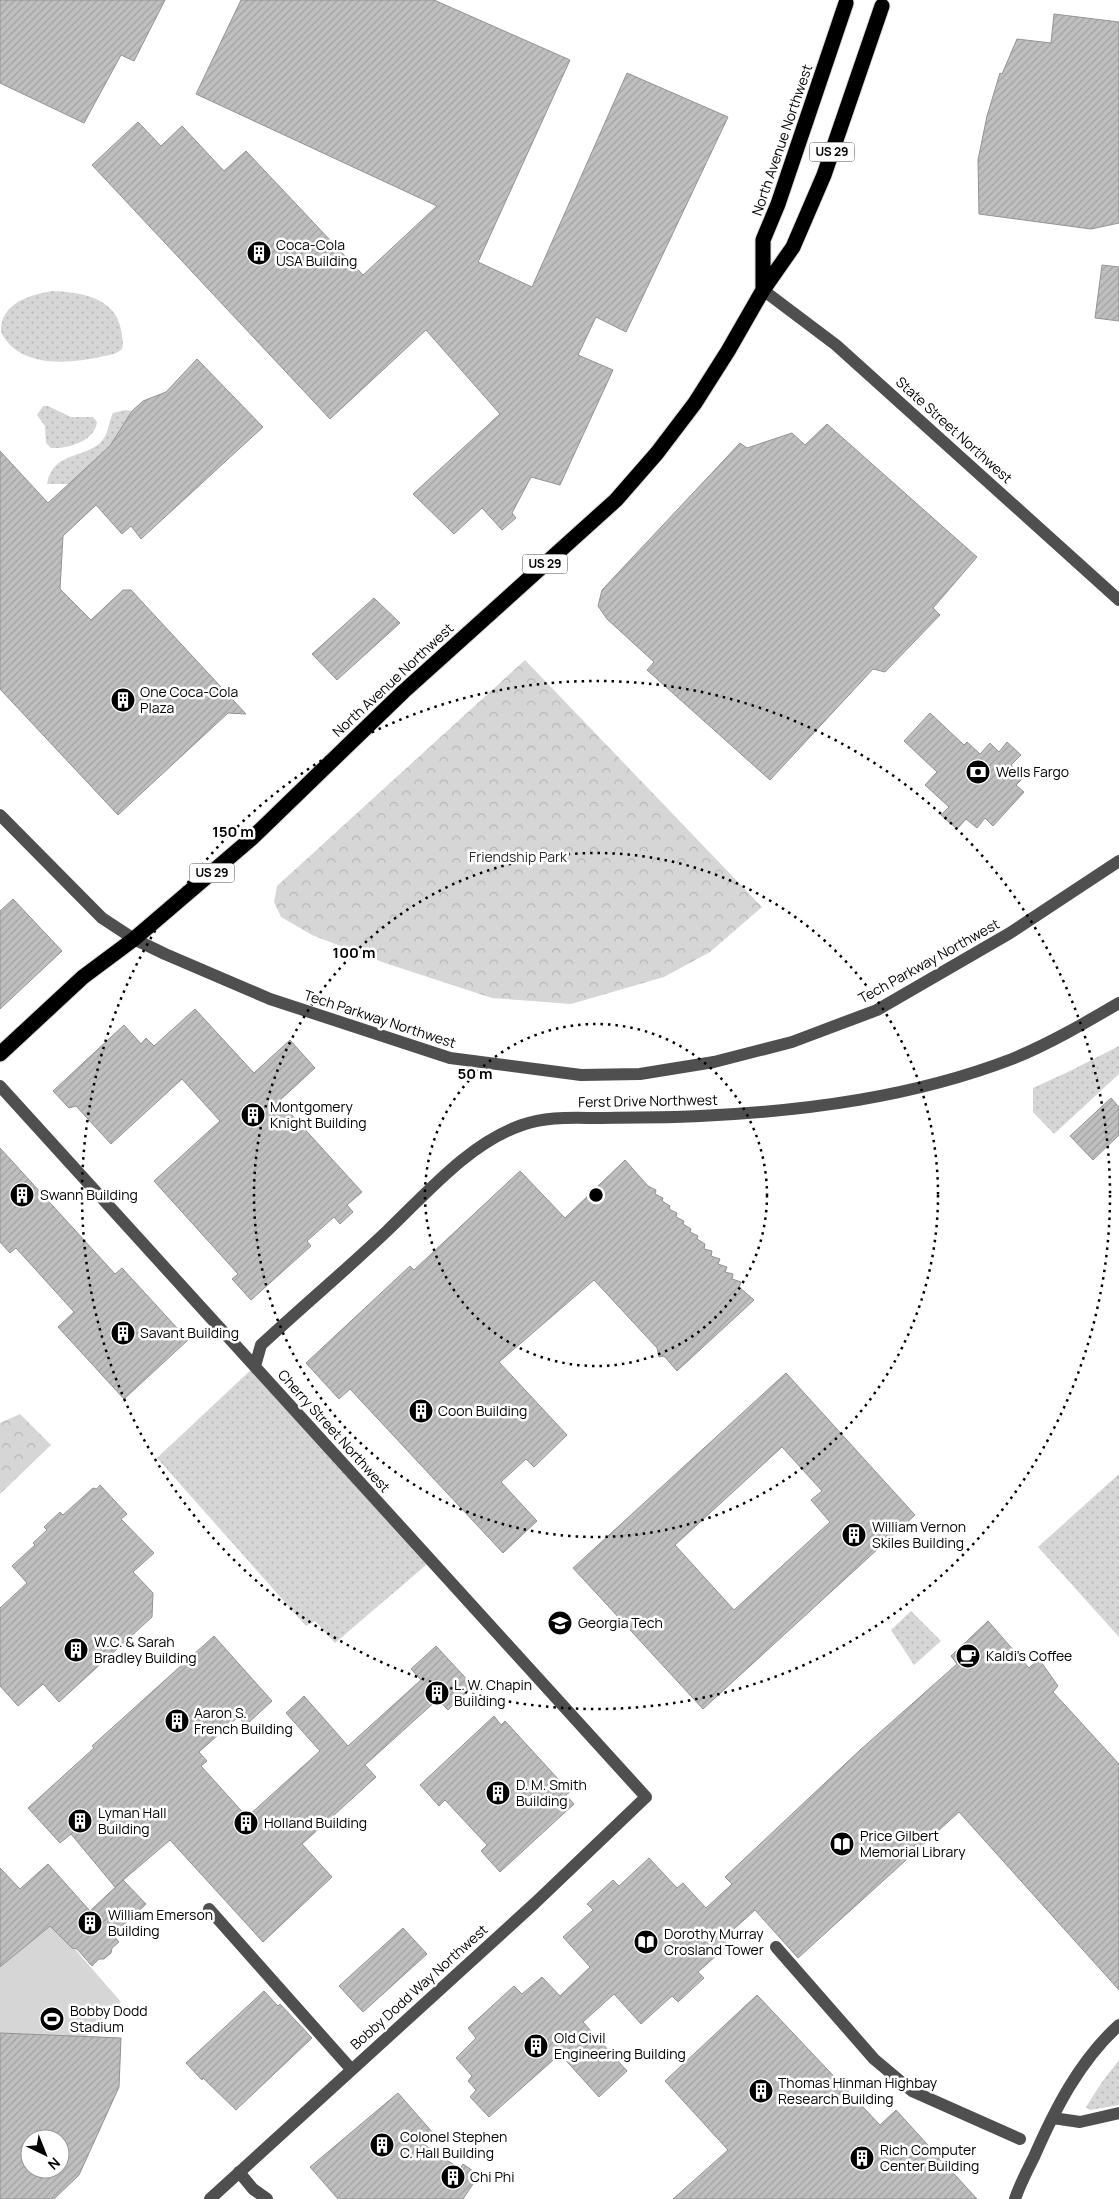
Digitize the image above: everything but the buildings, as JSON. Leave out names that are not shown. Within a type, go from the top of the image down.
[{"type":"highway","name":"North Avenue Northwest","points":[[763,290],[763,240],[778,204],[846,3]]},
{"type":"highway","name":"North Avenue Northwest","points":[[0,1054],[83,977],[134,939],[252,838],[403,692],[616,500],[657,453],[695,403],[763,290],[793,247],[824,175],[882,6]]},
{"type":"street","name":"State Street Northwest","points":[[763,290],[836,345],[1119,600]]},
{"type":"street","name":"Tech Parkway Northwest","points":[[0,815],[102,918],[134,939],[270,999],[450,1058],[580,1074],[640,1074],[714,1062],[792,1042],[877,1010],[1010,933],[1119,862]]},
{"type":"street","name":"Ferst Drive Northwest","points":[[255,1366],[261,1345],[388,1230],[419,1198],[470,1155],[494,1138],[522,1125],[553,1118],[682,1117],[750,1114],[861,1100],[952,1079],[1014,1058],[1079,1026],[1119,1003]]},
{"type":"street","name":"Cherry Street Northwest","points":[[0,1086],[646,1797]]},
{"type":"street","name":"Bobby Dodd Way Northwest","points":[[210,2199],[517,1919],[646,1797]]},
{"type":"street","points":[[209,1910],[352,2069]]},
{"type":"street","points":[[776,1947],[874,2059],[912,2091],[1020,2139]]},
{"type":"street","points":[[1015,2199],[1053,2118],[1077,2074],[1101,2042],[1119,2026]]},
{"type":"street","points":[[1053,2118],[1080,2122],[1119,2113]]},
{"type":"street","points":[[239,2172],[252,2189],[267,2199]]},
{"type":"green space","points":[[52,291],[84,295],[104,303],[118,319],[123,344],[122,349],[115,354],[59,362],[31,358],[9,344],[1,332],[5,314],[11,307],[26,298]]},
{"type":"green space","points":[[43,406],[48,406],[71,417],[93,417],[97,422],[95,429],[86,439],[80,442],[65,447],[51,448],[46,443],[45,426],[37,415]]},
{"type":"green space","points":[[125,410],[132,411],[118,433],[122,435],[72,481],[74,484],[47,484],[50,473],[56,466],[62,461],[86,451],[101,442],[106,436],[113,413]]},
{"type":"green space","name":"Friendship Park","points":[[525,660],[762,907],[710,952],[664,977],[571,1004],[492,998],[385,963],[312,935],[281,917],[274,902],[277,886]]},
{"type":"green space","points":[[1119,1046],[1119,1074],[1054,1134],[1033,1112],[1033,1088]]},
{"type":"green space","points":[[255,1366],[432,1560],[335,1643],[315,1621],[306,1626],[157,1458]]},
{"type":"green space","points":[[20,1414],[51,1445],[0,1494],[0,1423]]},
{"type":"green space","points":[[1119,1474],[1119,1637],[1038,1547]]},
{"type":"green space","points":[[911,1611],[941,1641],[914,1665],[891,1630]]},
{"type":"green space","name":"Bobby Dodd Stadium","points":[[0,1868],[53,1924],[121,2002],[87,2036],[121,2038],[119,2087],[79,2175],[54,2199],[0,2199]]},
{"type":"green space","points":[[1119,2060],[1119,2105],[1090,2110],[1086,2107]]},
{"type":"place","name":"Coca-Cola USA Building","points":[[259,253]]},
{"type":"place","name":"One Coca-Cola Plaza","points":[[123,700]]},
{"type":"place","name":"Wells Fargo","points":[[978,772]]},
{"type":"place","name":"Montgomery Knight Building","points":[[253,1115]]},
{"type":"place","name":"Swann Building","points":[[22,1195]]},
{"type":"place","name":"Savant Building","points":[[123,1333]]},
{"type":"place","name":"Coon Building","points":[[421,1411]]},
{"type":"place","name":"William Vernon Skiles Building","points":[[854,1535]]},
{"type":"place","name":"Georgia Tech","points":[[560,1623]]},
{"type":"place","name":"W.C. & Sarah Bradley Building","points":[[76,1650]]},
{"type":"place","name":"Kaldi's Coffee","points":[[968,1656]]},
{"type":"place","name":"L. W. Chapin Building","points":[[437,1693]]},
{"type":"place","name":"Aaron S. French Building","points":[[177,1721]]},
{"type":"place","name":"D. M. Smith Building","points":[[498,1793]]},
{"type":"place","name":"Lyman Hall Building","points":[[80,1821]]},
{"type":"place","name":"Holland Building","points":[[246,1823]]},
{"type":"place","name":"Price Gilbert Memorial Library","points":[[842,1844]]},
{"type":"place","name":"William Emerson Building","points":[[90,1923]]},
{"type":"place","name":"Dorothy Murray Crosland Tower","points":[[646,1942]]},
{"type":"place","name":"Bobby Dodd Stadium","points":[[52,2019]]},
{"type":"place","name":"Old Civil Engineering Building","points":[[536,2046]]},
{"type":"place","name":"Thomas Hinman Highbay Research Building","points":[[761,2091]]},
{"type":"place","name":"Colonel Stephen C. Hall Building","points":[[382,2145]]},
{"type":"place","name":"Rich Computer Center Building","points":[[862,2158]]},
{"type":"place","name":"Chi Phi","points":[[453,2177]]}]
